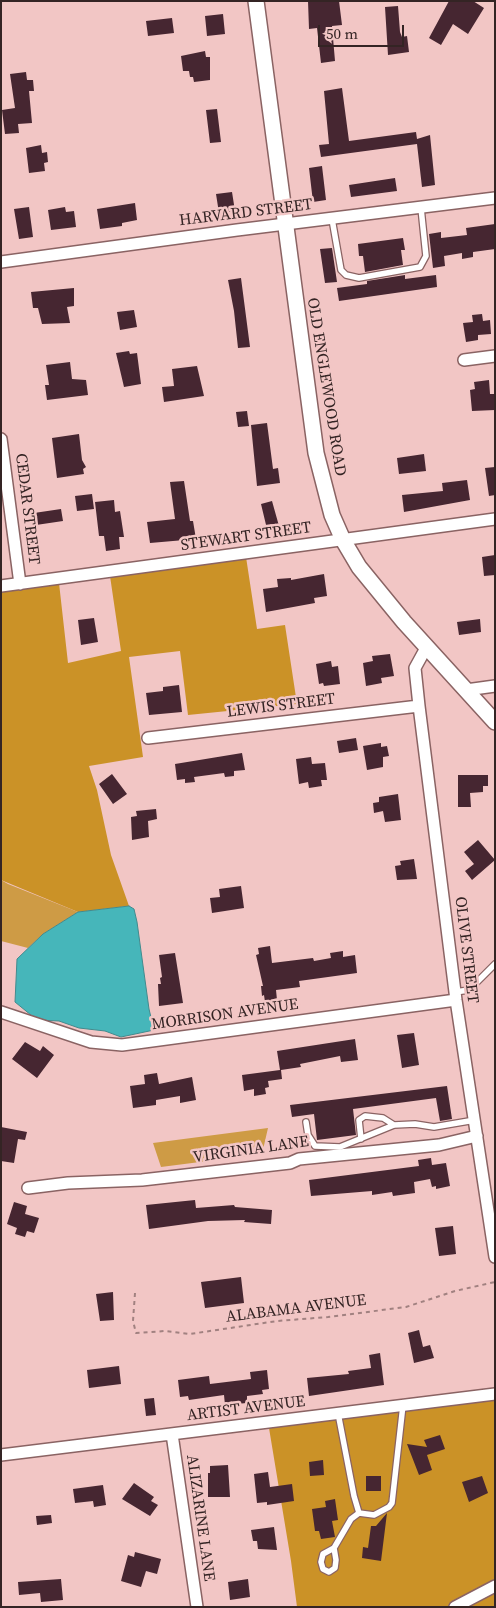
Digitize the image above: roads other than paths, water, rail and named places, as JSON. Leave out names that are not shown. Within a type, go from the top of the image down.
[{"type":"street","name":"OLD ENGLEWOOD ROAD","points":[[256,1],[316,453],[332,516],[343,540],[359,567],[426,648],[495,722]]},
{"type":"street","name":"HARVARD STREET","points":[[1,262],[495,198]]},
{"type":"street","points":[[464,360],[495,356]]},
{"type":"street","name":"CEDAR STREET","points":[[1,439],[20,584]]},
{"type":"street","name":"STEWART STREET","points":[[1,586],[495,519]]},
{"type":"street","name":"OLIVE STREET","points":[[426,648],[415,668],[419,706],[456,996],[495,1257]]},
{"type":"street","points":[[466,690],[495,686]]},
{"type":"street","name":"LEWIS STREET","points":[[148,738],[419,706]]},
{"type":"street","name":"MORRISON AVENUE","points":[[1,1012],[92,1042],[122,1045],[456,996]]},
{"type":"street","name":"VIRGINIA LANE","points":[[28,1188],[68,1183],[152,1179],[290,1163],[299,1159],[439,1145],[477,1136]]},
{"type":"street","name":"ARTIST AVENUE","points":[[1,1455],[495,1394]]},
{"type":"street","name":"ALIZARINE LANE","points":[[172,1434],[197,1607]]},
{"type":"street","points":[[455,1607],[495,1586]]},
{"type":"lane","points":[[332,219],[341,270],[346,275],[359,278],[420,267],[426,256],[421,208]]},
{"type":"lane","points":[[456,996],[470,990],[495,964]]},
{"type":"lane","points":[[361,1139],[359,1120],[365,1116],[383,1118],[394,1125]]},
{"type":"lane","points":[[306,1122],[308,1135],[315,1146],[340,1147],[394,1125],[415,1124],[434,1127],[474,1120]]},
{"type":"lane","points":[[334,1548],[351,1519],[359,1513],[374,1515],[389,1507],[392,1503],[403,1405]]},
{"type":"lane","points":[[338,1414],[359,1513]]},
{"type":"water","points":[[129,906],[134,909],[137,922],[149,1009],[154,1030],[121,1037],[105,1031],[79,1028],[59,1021],[37,1020],[15,1002],[17,959],[43,934],[78,912]]}]
